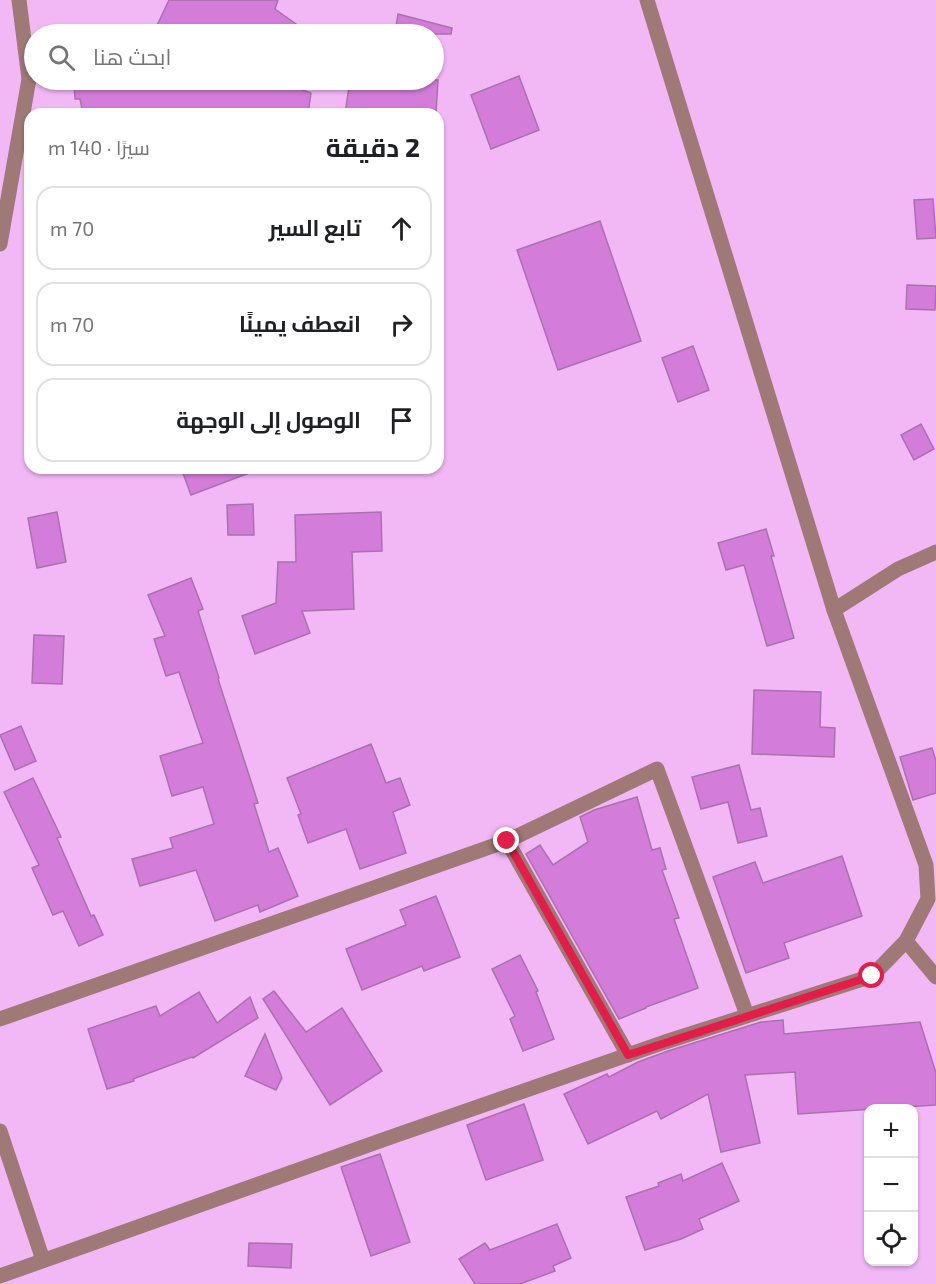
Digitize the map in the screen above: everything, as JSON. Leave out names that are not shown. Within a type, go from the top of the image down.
[{"type":"street","points":[[19,0],[24,40]]},
{"type":"street","points":[[0,1276],[628,1055],[872,976],[906,941],[928,899],[926,866],[834,610],[647,0]]},
{"type":"street","points":[[0,244],[27,90]]},
{"type":"street","points":[[834,610],[898,569],[936,552]]},
{"type":"street","points":[[0,1019],[507,841],[657,769],[747,1016]]},
{"type":"street","points":[[507,841],[628,1055]]},
{"type":"street","points":[[906,941],[936,977]]},
{"type":"street","points":[[0,1131],[43,1260]]},
{"type":"building","points":[[169,0],[278,0],[275,9],[296,24],[158,24]]},
{"type":"building","points":[[398,14],[437,24],[396,24]]},
{"type":"building","points":[[444,26],[452,28],[451,34],[444,34]]},
{"type":"building","points":[[519,76],[539,130],[491,149],[471,95]]},
{"type":"building","points":[[75,90],[302,90],[311,93],[309,108],[82,108],[80,99],[75,99]]},
{"type":"building","points":[[349,90],[437,90],[436,108],[346,108]]},
{"type":"building","points":[[933,199],[936,238],[917,239],[914,200]]},
{"type":"building","points":[[600,221],[641,341],[558,370],[517,250]]},
{"type":"building","points":[[907,285],[936,286],[935,310],[906,309]]},
{"type":"building","points":[[693,346],[709,390],[678,402],[662,358]]},
{"type":"building","points":[[921,424],[934,449],[914,460],[901,435]]},
{"type":"building","points":[[183,474],[246,474],[191,495]]},
{"type":"building","points":[[253,504],[254,535],[228,535],[227,505]]},
{"type":"building","points":[[57,512],[66,562],[37,568],[28,518]]},
{"type":"building","points":[[381,512],[382,551],[352,552],[354,609],[302,611],[310,633],[255,654],[242,616],[276,603],[278,562],[296,562],[295,515]]},
{"type":"building","points":[[766,529],[774,556],[771,556],[794,638],[767,646],[744,565],[726,570],[718,543]]},
{"type":"building","points":[[191,578],[203,609],[198,611],[258,803],[254,804],[269,852],[278,848],[298,896],[260,912],[258,905],[215,921],[196,870],[140,886],[132,859],[173,848],[170,838],[214,824],[203,787],[172,796],[160,756],[203,743],[179,672],[166,676],[154,639],[165,636],[148,595]]},
{"type":"building","points":[[34,635],[64,636],[62,684],[32,683]]},
{"type":"building","points":[[754,690],[821,692],[820,727],[835,728],[834,757],[752,754]]},
{"type":"building","points":[[21,726],[36,761],[15,770],[0,735]]},
{"type":"building","points":[[371,744],[386,783],[400,778],[410,805],[393,812],[406,853],[360,869],[346,829],[308,843],[298,815],[301,814],[287,778]]},
{"type":"building","points":[[932,748],[936,761],[936,793],[913,800],[900,757]]},
{"type":"building","points":[[739,765],[751,810],[760,808],[767,836],[738,843],[728,802],[701,809],[692,777]]},
{"type":"building","points":[[33,778],[61,837],[57,838],[91,916],[94,915],[103,935],[79,946],[63,911],[53,915],[32,868],[39,865],[4,792]]},
{"type":"building","points":[[637,797],[652,850],[660,848],[666,869],[662,870],[679,918],[674,919],[698,988],[619,1019],[526,854],[540,845],[553,865],[588,842],[580,817],[594,810]]},
{"type":"building","points":[[842,856],[862,916],[784,943],[789,958],[746,973],[713,877],[755,862],[763,883]]},
{"type":"building","points":[[436,896],[460,957],[424,971],[422,966],[362,990],[346,949],[406,925],[400,910]]},
{"type":"building","points":[[520,955],[538,991],[536,992],[554,1039],[523,1051],[510,1019],[515,1016],[492,969]]},
{"type":"building","points":[[274,991],[306,1032],[342,1008],[382,1071],[330,1105],[263,999]]},
{"type":"building","points":[[199,992],[217,1023],[250,997],[258,1018],[193,1058],[107,1089],[88,1029],[156,1006],[160,1016]]},
{"type":"building","points":[[783,1020],[784,1034],[920,1022],[936,1073],[936,1105],[864,1104],[864,1110],[798,1114],[795,1072],[745,1075],[760,1143],[721,1152],[708,1094],[661,1119],[657,1111],[588,1144],[564,1094],[607,1074],[609,1077],[638,1062],[668,1051],[761,1022]]},
{"type":"building","points":[[265,1034],[282,1078],[276,1090],[245,1076]]},
{"type":"building","points":[[524,1104],[543,1160],[486,1180],[467,1125]]},
{"type":"building","points":[[380,1154],[410,1242],[371,1256],[341,1167]]},
{"type":"building","points":[[722,1163],[739,1201],[699,1219],[703,1229],[681,1239],[645,1250],[626,1197],[659,1186],[658,1183],[681,1174],[683,1181]]},
{"type":"building","points":[[557,1224],[571,1258],[553,1266],[555,1271],[520,1284],[475,1284],[459,1259],[485,1243],[490,1250]]},
{"type":"building","points":[[249,1243],[292,1244],[291,1268],[248,1266]]},
{"type":"route","points":[[507,841],[628,1055],[872,976]]}]
